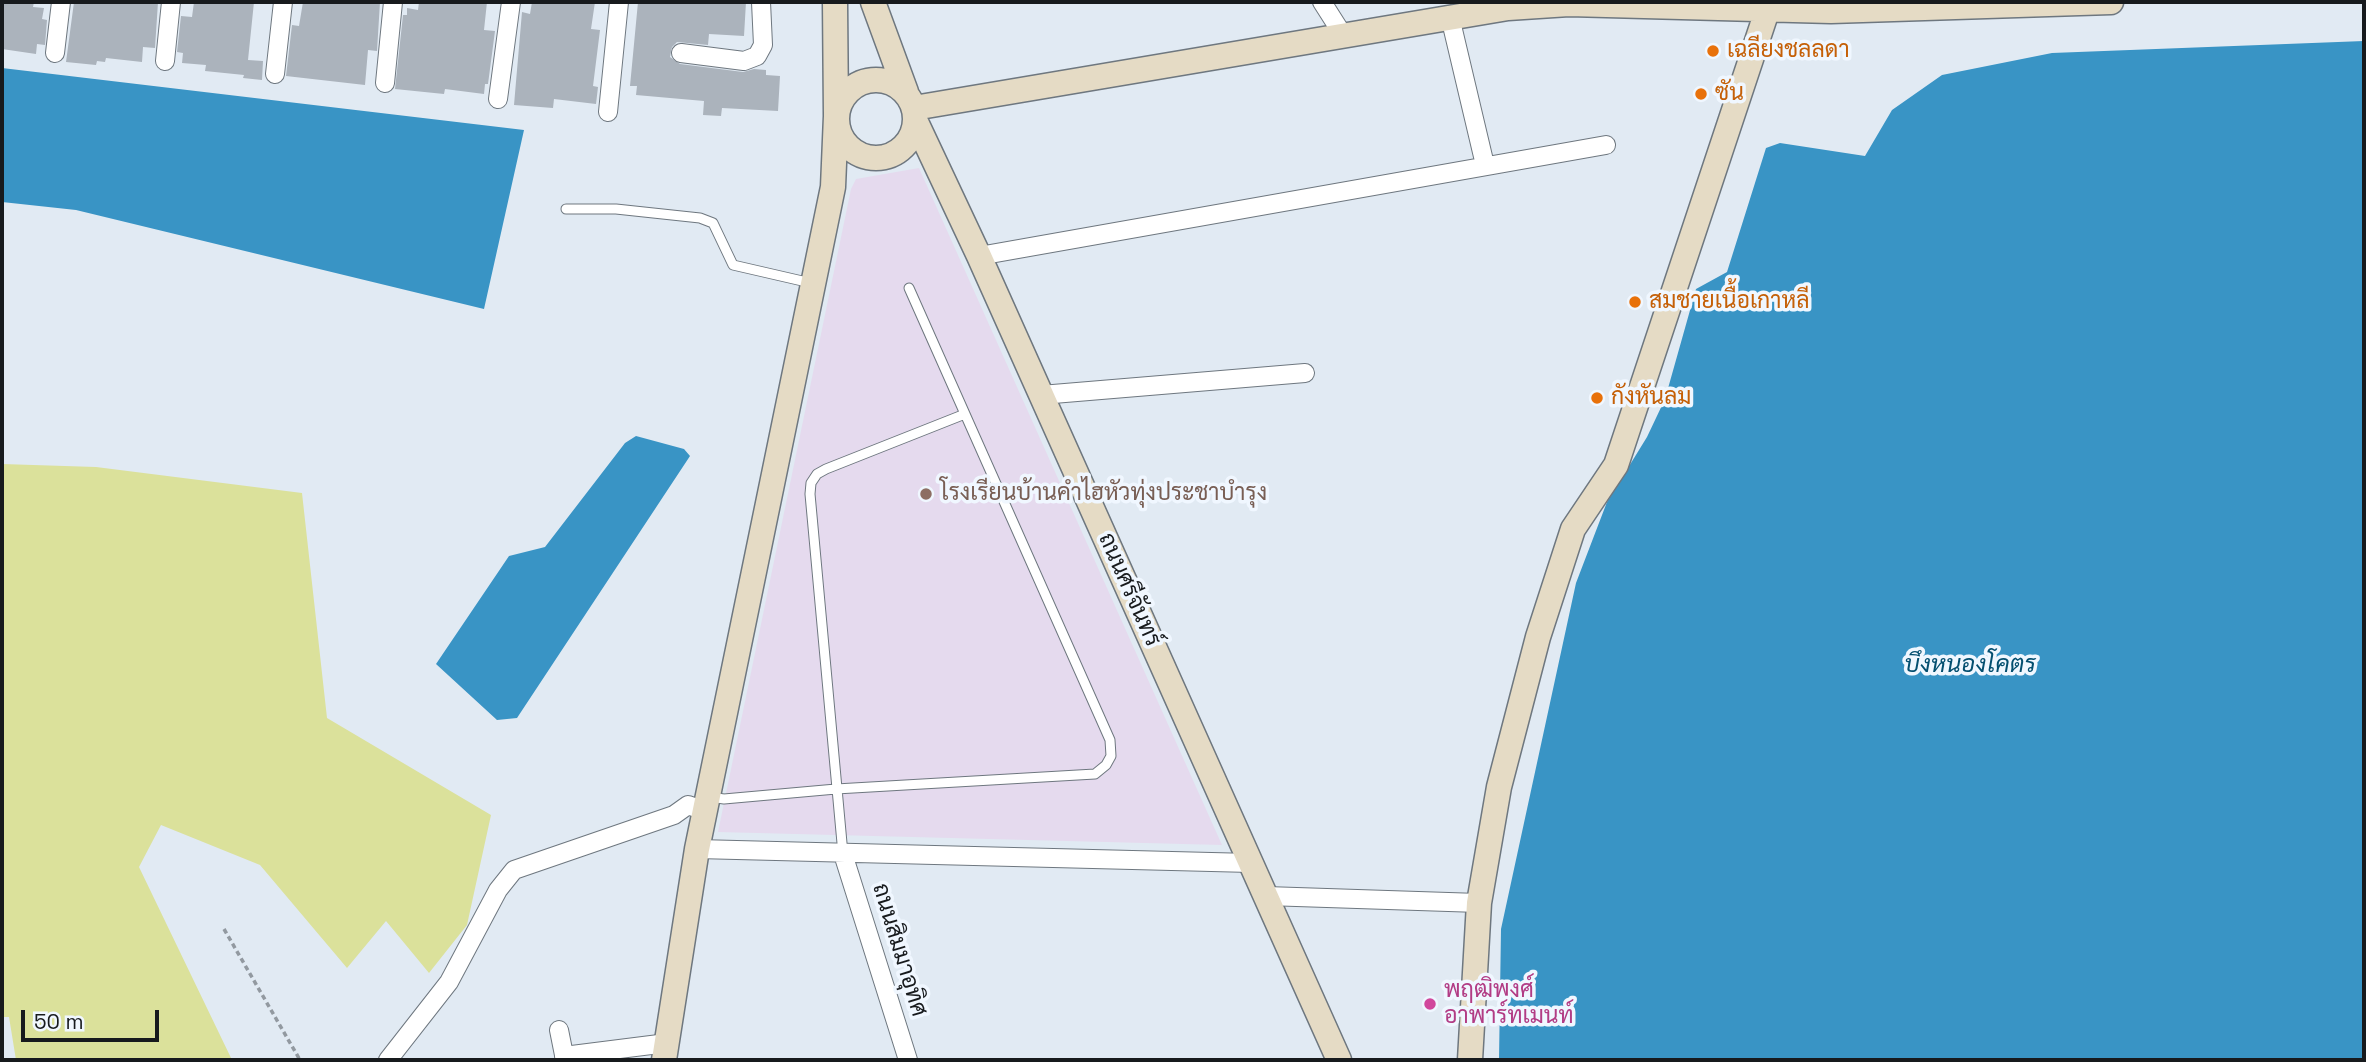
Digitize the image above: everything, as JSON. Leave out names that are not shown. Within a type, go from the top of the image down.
[{"type":"street","points":[[55,53],[61,2]]},
{"type":"street","points":[[164,61],[171,2]]},
{"type":"street","points":[[275,74],[283,2]]},
{"type":"street","points":[[385,83],[393,2]]},
{"type":"street","points":[[498,99],[511,2]]},
{"type":"street","points":[[608,112],[619,2]]},
{"type":"street","points":[[681,53],[744,61],[757,56],[763,45],[761,2]]},
{"type":"street","points":[[559,1030],[564,1058],[666,1051],[697,849],[833,187],[836,116],[835,2]]},
{"type":"street","name":"ถนนศรีจันทร์","points":[[873,2],[912,107],[941,175],[1339,1060]]},
{"type":"street","points":[[1322,2],[1343,35]]},
{"type":"street","points":[[912,107],[1343,35],[1465,11],[1569,4],[1768,8],[2108,2]]},
{"type":"street","points":[[1470,1060],[1479,903],[1499,787],[1538,637],[1573,529],[1616,465],[1768,8]]},
{"type":"street","points":[[1465,11],[1485,165]]},
{"type":"street","points":[[833,187],[849,169],[869,158],[890,156],[908,143],[912,107],[895,84],[883,80],[869,80],[846,92],[839,103],[836,116],[837,128],[849,148],[869,158]]},
{"type":"street","points":[[979,256],[1606,145]]},
{"type":"street","points":[[900,151],[921,157],[941,175]]},
{"type":"street","points":[[1041,395],[1305,373]]},
{"type":"street","points":[[388,1060],[449,982],[498,890],[514,870],[674,815],[688,805],[706,804]]},
{"type":"street","points":[[697,849],[1251,863]]},
{"type":"street","name":"ถนนสิมมาอุทิศ","points":[[843,854],[908,1060]]},
{"type":"street","points":[[1265,896],[1479,903]]},
{"type":"lane","points":[[566,209],[616,209],[700,218],[713,223],[733,265],[813,283]]},
{"type":"lane","points":[[706,804],[724,799],[836,789],[1096,774],[1106,765],[1111,755],[1110,740],[909,288]]},
{"type":"lane","points":[[843,854],[811,483],[817,474],[826,469],[965,414]]},
{"type":"path","points":[[224,929],[300,1060]]},
{"type":"shaded area","name":"โรงเรียนบ้านคำไฮหัวทุ่งประชาบำรุง","points":[[919,168],[1222,845],[718,832],[851,189],[856,179]]},
{"type":"green space","points":[[2,464],[96,467],[302,493],[327,718],[491,815],[467,925],[429,973],[386,921],[347,968],[260,865],[161,825],[139,867],[232,1060],[16,1060],[9,1017],[2,1017]]},
{"type":"water","name":"บึงหนองโคตร","points":[[2364,41],[2364,1060],[1499,1060],[1501,929],[1576,583],[1607,502],[1647,437],[1665,399],[1696,289],[1727,272],[1766,148],[1780,143],[1865,156],[1892,110],[1942,75],[2052,53]]},
{"type":"water","points":[[2,68],[524,130],[484,309],[76,210],[2,202]]},
{"type":"water","points":[[636,436],[684,449],[690,456],[517,718],[497,720],[436,664],[509,556],[545,547],[625,443]]},
{"type":"building","points":[[2,2],[34,2],[33,7],[44,8],[42,19],[47,20],[45,45],[37,44],[36,54],[2,49]]},
{"type":"building","points":[[74,2],[158,2],[155,48],[143,47],[142,62],[106,58],[105,62],[97,61],[96,65],[66,62]]},
{"type":"building","points":[[194,2],[254,2],[248,60],[263,61],[262,80],[243,78],[244,75],[205,71],[206,65],[182,63],[183,53],[177,52],[181,16],[192,17]]},
{"type":"building","points":[[303,2],[380,2],[377,51],[368,50],[365,85],[286,76],[292,25],[299,26]]},
{"type":"building","points":[[419,2],[487,2],[484,30],[495,31],[488,84],[485,84],[484,94],[445,89],[444,94],[395,89],[403,15],[407,15],[407,8],[418,10]]},
{"type":"building","points":[[532,2],[595,2],[591,29],[600,30],[593,86],[598,87],[596,104],[554,99],[553,108],[514,105],[522,12],[530,14]]},
{"type":"building","points":[[638,2],[746,2],[744,36],[709,34],[708,45],[677,42],[672,47],[670,57],[680,64],[743,72],[766,70],[766,75],[780,76],[778,111],[722,108],[721,116],[703,115],[704,101],[636,95],[637,86],[630,86]]},
{"type":"place","name":"เฉลียงชลลดา","points":[[1713,51]]},
{"type":"place","name":"ซัน","points":[[1701,94]]},
{"type":"place","name":"สมชายเนื้อเกาหลี","points":[[1635,302]]},
{"type":"place","name":"กังหันลม","points":[[1597,398]]},
{"type":"place","name":"โรงเรียนบ้านคำไฮหัวทุ่งประชาบำรุง","points":[[926,494]]},
{"type":"place","name":"พฤฒิพงศ์ อาพาร์ทเมนท์","points":[[1430,1004]]}]
